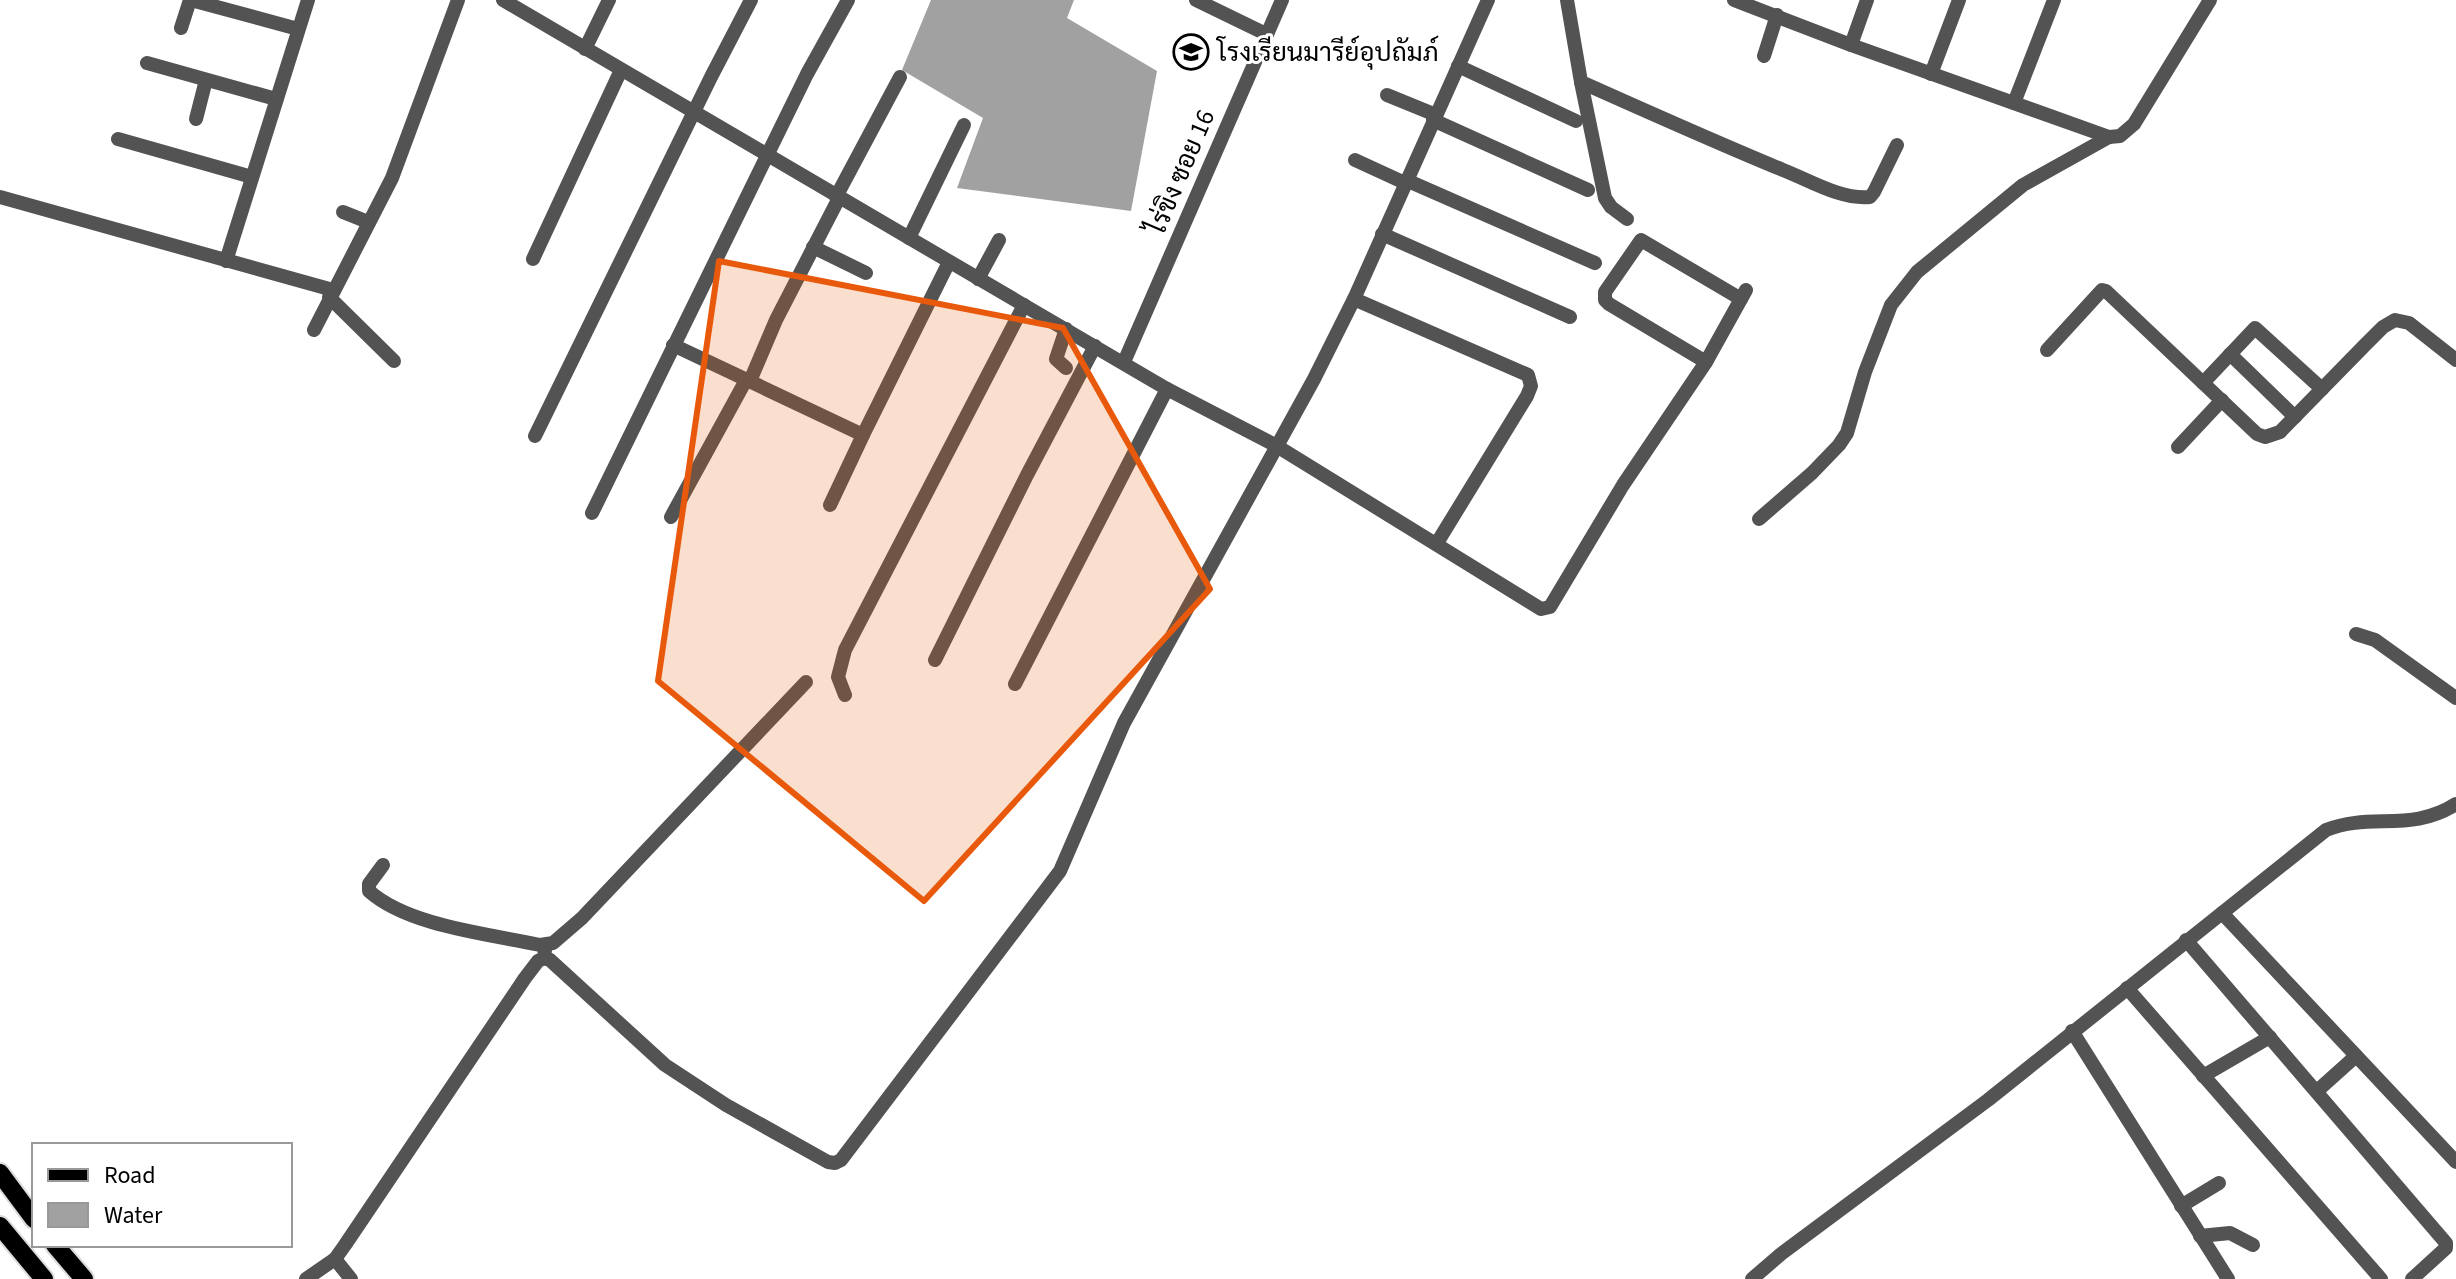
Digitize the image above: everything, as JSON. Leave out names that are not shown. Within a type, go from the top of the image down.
[{"type":"main road","points":[[0,1173],[32,1216]]},
{"type":"main road","points":[[0,1226],[44,1279]]},
{"type":"main road","points":[[57,1247],[84,1279]]},
{"type":"street","points":[[181,28],[190,0],[298,29]]},
{"type":"street","points":[[226,261],[308,0]]},
{"type":"street","points":[[314,330],[392,178],[458,0]]},
{"type":"street","points":[[503,0],[1167,389],[1275,445],[1541,609],[1550,607],[1623,485],[1706,362],[1743,294],[1641,240],[1605,292],[1605,300],[1706,362]]},
{"type":"street","points":[[585,49],[609,0]]},
{"type":"street","points":[[535,436],[751,0]]},
{"type":"street","points":[[592,513],[807,74],[848,0]]},
{"type":"street","points":[[1196,0],[1266,34]]},
{"type":"street","name":"ไร่ขิง ซอย 16","points":[[1124,362],[1282,0]]},
{"type":"street","points":[[383,865],[369,884],[369,891],[399,909],[428,920],[545,952],[550,960],[674,1071],[726,1105],[828,1162],[841,1160],[1060,871],[1124,723],[1314,379],[1354,299],[1488,0]]},
{"type":"street","points":[[1567,0],[1605,198],[1627,219]]},
{"type":"street","points":[[1734,0],[1774,9],[1851,45],[2109,137]]},
{"type":"street","points":[[1851,45],[1867,0]]},
{"type":"street","points":[[1931,74],[1959,0]]},
{"type":"street","points":[[2014,103],[2054,0]]},
{"type":"street","points":[[1759,519],[1812,473],[1847,433],[1865,372],[1891,305],[1917,272],[2023,185],[2109,137],[2120,136],[2134,124],[2210,0]]},
{"type":"street","points":[[1764,56],[1774,9]]},
{"type":"street","points":[[147,63],[276,99]]},
{"type":"street","points":[[1458,66],[1576,121]]},
{"type":"street","points":[[533,259],[621,70]]},
{"type":"street","points":[[671,517],[748,381],[900,77]]},
{"type":"street","points":[[196,119],[206,80]]},
{"type":"street","points":[[1581,82],[1839,193],[1870,197],[1897,145]]},
{"type":"street","points":[[1387,95],[1588,190]]},
{"type":"street","points":[[909,238],[964,125]]},
{"type":"street","points":[[118,139],[252,177]]},
{"type":"street","points":[[1355,160],[1595,263]]},
{"type":"street","points":[[0,197],[331,294],[394,361]]},
{"type":"street","points":[[343,212],[368,222]]},
{"type":"street","points":[[1382,234],[1570,317]]},
{"type":"street","points":[[978,279],[999,240]]},
{"type":"street","points":[[813,247],[866,273]]},
{"type":"street","points":[[830,505],[949,262]]},
{"type":"street","points":[[2047,350],[2102,290],[2106,291],[2257,434],[2265,437],[2280,432],[2383,327],[2395,320],[2409,323],[2456,360]]},
{"type":"street","points":[[1354,299],[1528,375],[1527,396],[1437,543]]},
{"type":"street","points":[[845,695],[838,677],[845,650],[1024,305]]},
{"type":"street","points":[[2203,383],[2255,328],[2322,389]]},
{"type":"street","points":[[1066,329],[1056,359],[1066,368]]},
{"type":"street","points":[[673,345],[863,435]]},
{"type":"street","points":[[935,660],[1095,346]]},
{"type":"street","points":[[2230,354],[2295,417]]},
{"type":"street","points":[[1015,684],[1167,389]]},
{"type":"street","points":[[2178,447],[2222,400]]},
{"type":"street","points":[[2356,634],[2375,640],[2456,698]]},
{"type":"street","points":[[306,1279],[335,1259],[545,952],[582,918],[806,682]]},
{"type":"street","points":[[1752,1279],[1988,1100],[2326,830],[2340,824],[2430,819],[2456,804]]},
{"type":"street","points":[[2222,913],[2456,1162]]},
{"type":"street","points":[[2186,940],[2446,1243],[2446,1248],[2412,1279]]},
{"type":"street","points":[[2127,988],[2381,1279]]},
{"type":"street","points":[[2072,1031],[2228,1279]]},
{"type":"street","points":[[2203,1076],[2270,1037]]},
{"type":"street","points":[[2317,1091],[2356,1056]]},
{"type":"street","points":[[2181,1206],[2219,1183]]},
{"type":"street","points":[[2200,1236],[2230,1233],[2253,1245]]},
{"type":"street","points":[[335,1259],[351,1279]]},
{"type":"highlighted area","points":[[719,261],[1063,328],[1210,589],[924,901],[658,681]]},
{"type":"water","points":[[931,0],[1074,0],[1067,18],[1157,71],[1131,211],[957,188],[983,118],[902,70]]},
{"type":"place","name":"โรงเรียนมารีย์อุปถัมภ์","points":[[1191,52]]}]
